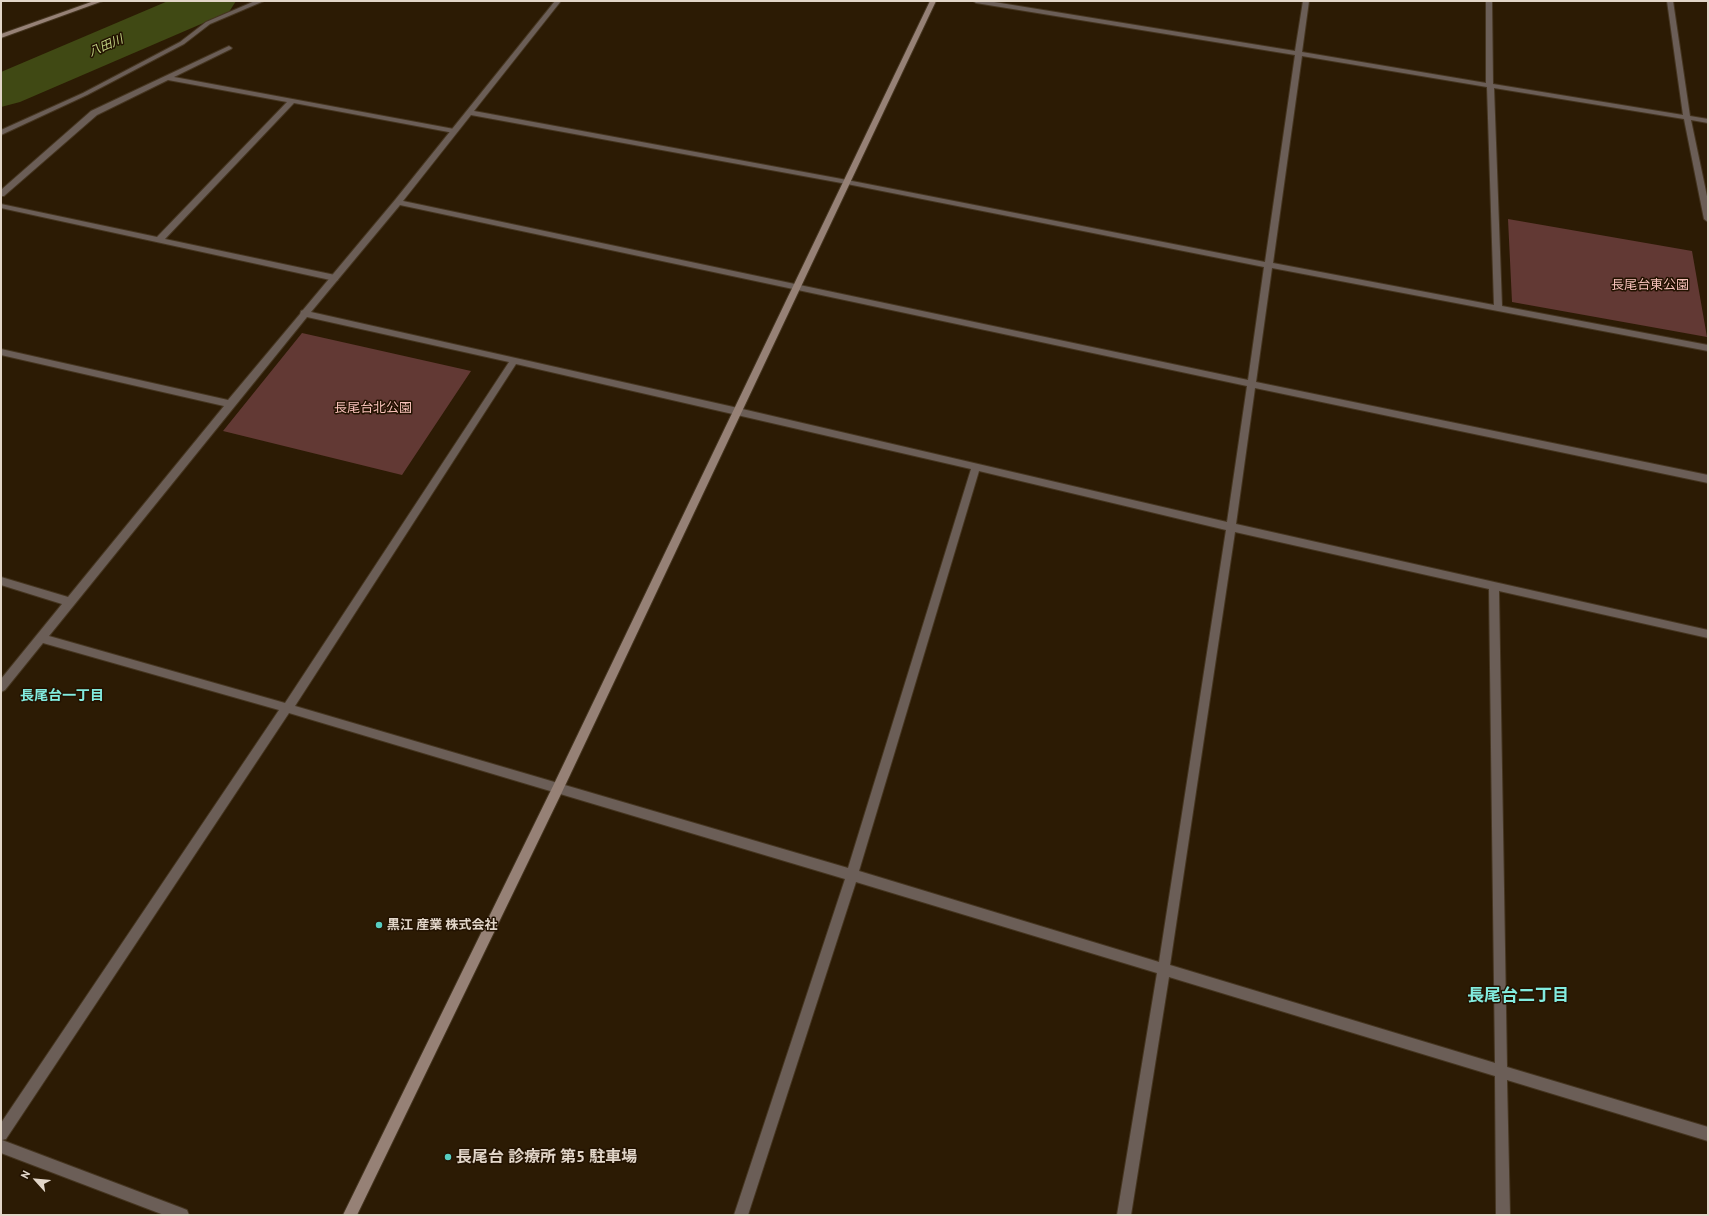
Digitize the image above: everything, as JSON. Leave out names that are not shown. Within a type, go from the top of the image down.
[{"type":"street","points":[[1,36],[100,1]]},
{"type":"street","points":[[1,133],[85,94],[182,43],[208,23],[261,1]]},
{"type":"street","points":[[1,687],[230,404],[398,202],[558,1]]},
{"type":"street","points":[[350,1215],[558,788],[933,1]]},
{"type":"street","points":[[976,1],[1708,121]]},
{"type":"street","points":[[1124,1215],[1164,968],[1231,527],[1306,1]]},
{"type":"street","points":[[1489,1],[1490,85],[1498,308]]},
{"type":"street","points":[[1670,1],[1687,118],[1708,219]]},
{"type":"street","points":[[1,194],[94,113],[229,48]]},
{"type":"street","points":[[168,78],[454,131]]},
{"type":"street","points":[[159,240],[292,101]]},
{"type":"street","points":[[469,112],[847,182],[1268,265],[1708,348]]},
{"type":"street","points":[[398,202],[1251,384],[1708,479]]},
{"type":"street","points":[[1,206],[335,278]]},
{"type":"street","points":[[304,314],[738,411],[1231,527],[1708,634]]},
{"type":"street","points":[[1,352],[230,404]]},
{"type":"street","points":[[1,1134],[288,708],[514,361]]},
{"type":"street","points":[[741,1215],[852,875],[976,467]]},
{"type":"street","points":[[1,582],[70,602]]},
{"type":"street","points":[[1494,586],[1503,1215]]},
{"type":"street","points":[[42,638],[288,708],[852,875],[1164,968],[1708,1134]]},
{"type":"street","points":[[1,1146],[182,1215]]},
{"type":"green space","name":"長尾台東公園","points":[[1508,219],[1692,251],[1707,337],[1512,302]]},
{"type":"green space","name":"長尾台北公園","points":[[302,333],[471,371],[402,475],[223,431]]},
{"type":"waterway","name":"八田川","points":[[1,91],[211,1]]},
{"type":"place","name":"黒江 産業 株式会社","points":[[379,925]]},
{"type":"place","name":"長尾台 診療所 第5 駐車場","points":[[448,1157]]},
{"type":"district","name":"長尾台一丁目","points":[[62,696]]},
{"type":"district","name":"長尾台二丁目","points":[[1518,996]]}]
